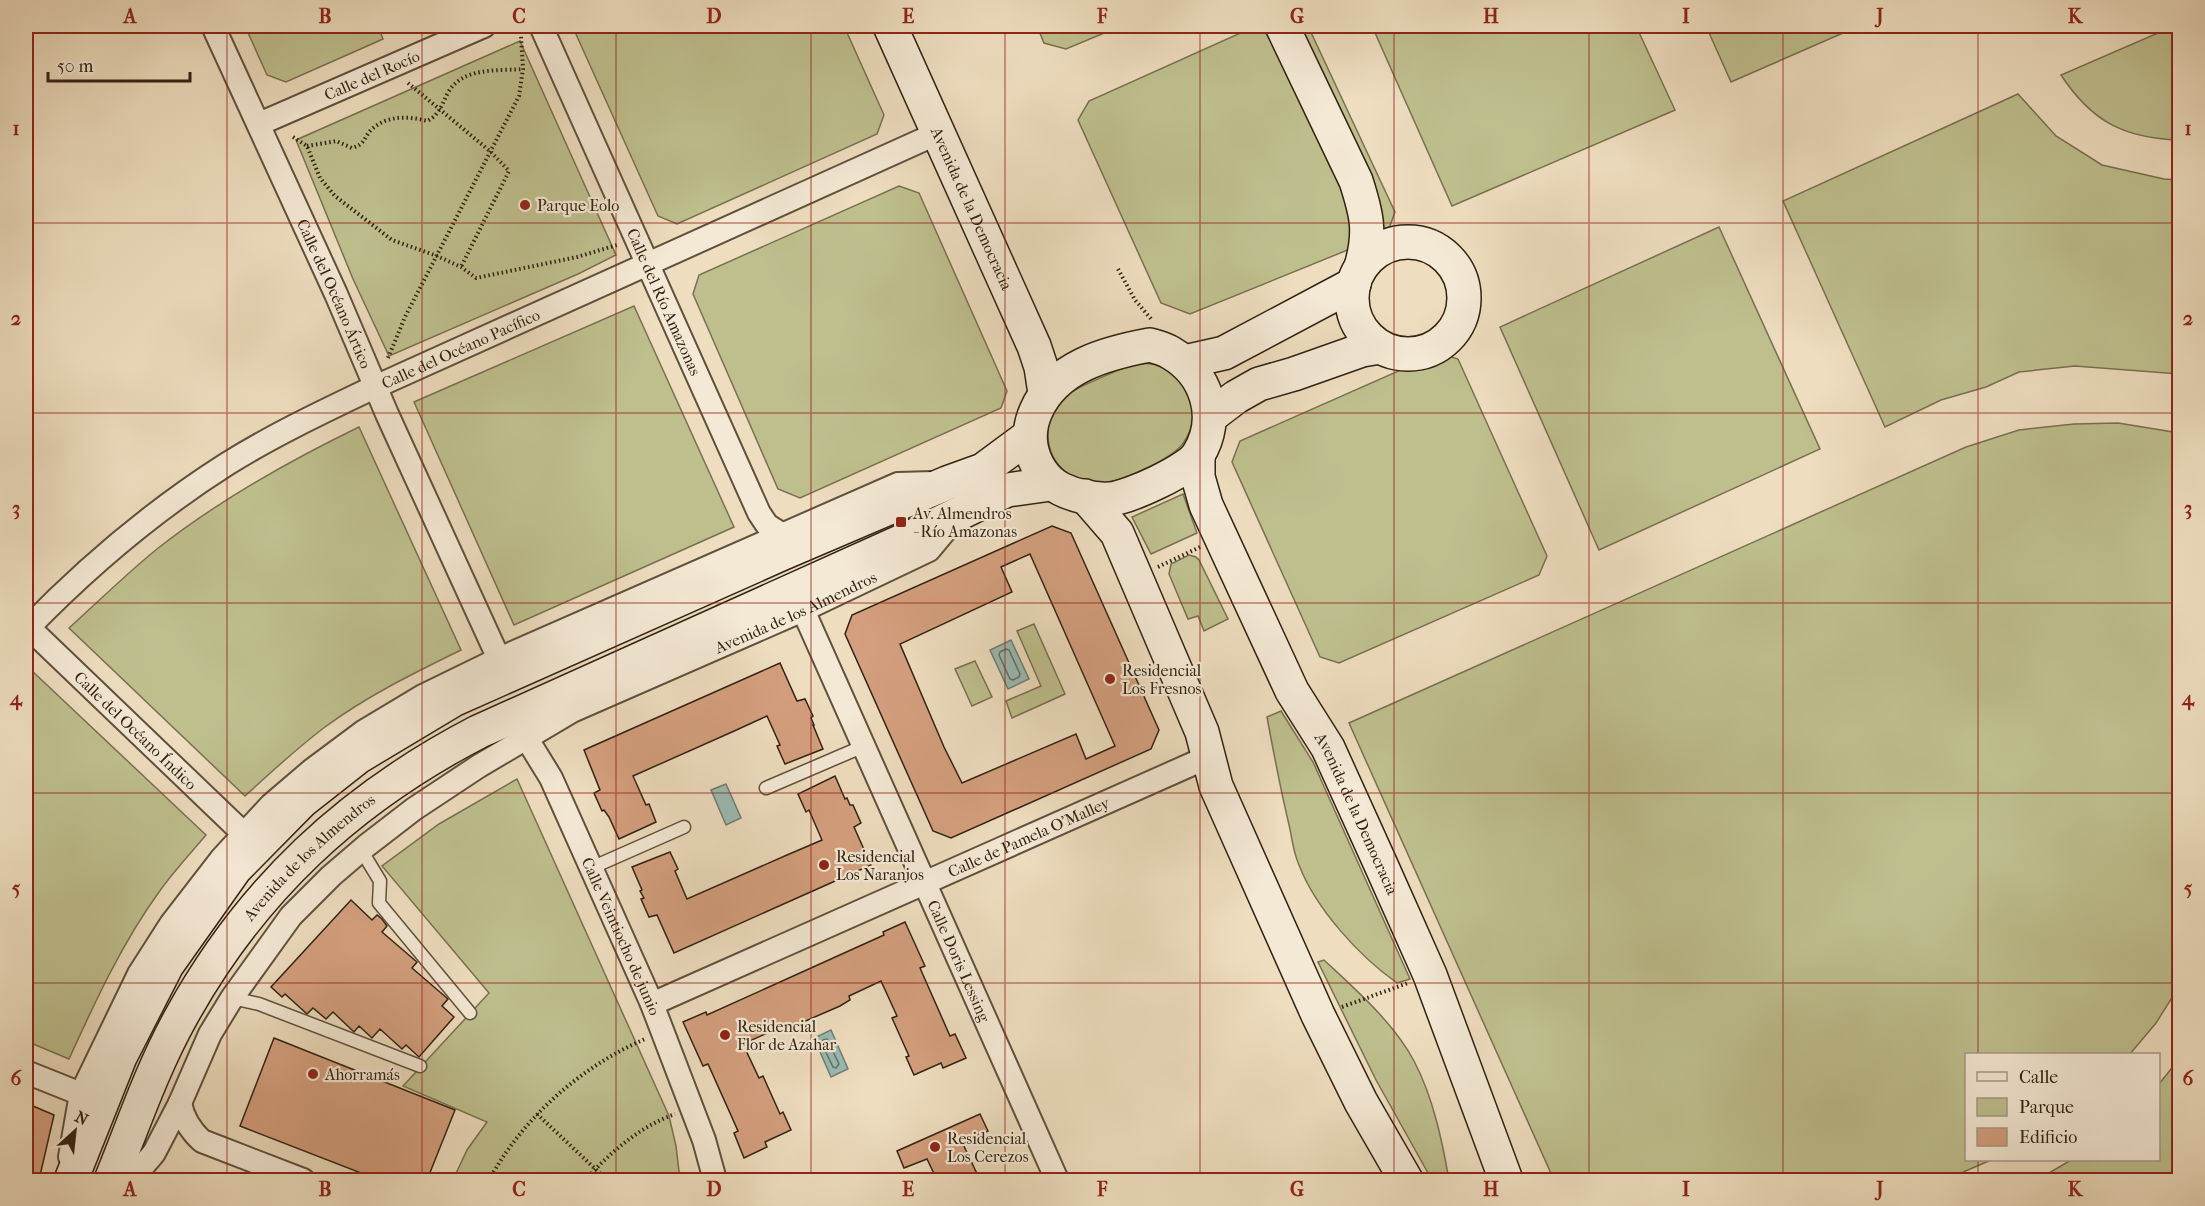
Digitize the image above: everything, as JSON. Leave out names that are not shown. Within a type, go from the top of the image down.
[{"type":"street","name":"Calle del Océano Ártico","points":[[213,26],[499,659]]},
{"type":"street","name":"Calle del Rocío","points":[[259,124],[484,26]]},
{"type":"street","name":"Calle del Río Amazonas","points":[[541,26],[759,513],[767,525],[783,535]]},
{"type":"street","name":"Avenida de la Democracia","points":[[890,26],[1034,346],[1041,367],[1045,393]]},
{"type":"street","points":[[1282,26],[1356,181],[1364,206],[1368,229],[1366,248],[1352,302],[1356,320],[1366,335],[1380,347],[1399,353],[1416,353],[1433,347],[1448,339],[1459,323],[1465,305],[1464,286],[1456,268],[1444,254],[1388,219],[1371,202],[1356,181]]},
{"type":"street","name":"Calle del Océano Pacífico","points":[[26,628],[116,545],[184,492],[276,436],[375,387],[938,134]]},
{"type":"street","points":[[1184,362],[1224,353],[1357,276],[1373,254],[1389,245],[1408,242],[1427,245]]},
{"type":"street","points":[[1150,345],[1169,352],[1184,362],[1205,389],[1211,416],[1198,456],[1186,466],[1171,476],[1111,499],[1071,494],[1051,484],[1039,470],[1032,453],[1029,436],[1032,422],[1045,393],[1055,382],[1072,370],[1120,351],[1150,345]]},
{"type":"street","points":[[1211,416],[1236,397],[1259,384],[1362,350],[1380,347]]},
{"type":"street","points":[[411,715],[453,700],[947,483],[983,470],[1029,436]]},
{"type":"street","name":"Avenida de la Democracia","points":[[1198,456],[1198,477],[1203,496],[1220,538],[1292,692],[1328,748],[1430,975],[1506,1180]]},
{"type":"street","points":[[69,1180],[70,1149],[81,1094],[139,974],[171,924],[222,858],[272,805],[358,757],[411,715],[499,659],[898,484],[947,483]]},
{"type":"street","name":"Avenida de los Almendros","points":[[111,1180],[158,1064],[180,1019],[202,982],[265,894],[344,819],[387,786],[438,753],[478,732],[959,514],[1007,490],[1051,484]]},
{"type":"street","points":[[1085,496],[1117,533],[1202,732],[1216,786],[1318,1015],[1361,1102],[1406,1180]]},
{"type":"street","name":"Avenida de los Almendros","points":[[131,1180],[154,1153],[180,1103],[210,1034],[232,998],[291,916],[331,876],[366,846],[414,809],[461,778],[572,711],[803,609],[929,550],[959,514]]},
{"type":"street","name":"Calle Doris Lessing","points":[[803,609],[1057,1180]]},
{"type":"street","points":[[598,615],[634,619]]},
{"type":"street","name":"Calle del Océano Índico","points":[[26,628],[244,834]]},
{"type":"street","points":[[619,690],[637,661]]},
{"type":"street","name":"Calle Veintiocho de junio","points":[[527,739],[551,778],[652,1004],[704,1140],[715,1180]]},
{"type":"street","name":"Calle de Pamela O'Malley","points":[[652,1004],[1208,755]]},
{"type":"street","points":[[69,1180],[120,1057],[167,965],[235,868],[302,801],[316,779]]},
{"type":"street","points":[[26,1072],[81,1094]]},
{"type":"street","points":[[180,1103],[182,1114],[192,1131],[202,1141],[303,1180]]},
{"type":"street","points":[[696,1180],[704,1140]]},
{"type":"street","points":[[154,1153],[170,1145],[202,1141]]},
{"type":"lane","points":[[766,788],[864,746]]},
{"type":"lane","points":[[591,868],[684,827]]},
{"type":"lane","points":[[366,846],[366,858],[380,881],[379,903],[470,1013]]},
{"type":"lane","points":[[232,998],[260,1004],[420,1066]]},
{"type":"path","points":[[388,358],[405,317],[519,96],[523,69],[521,36]]},
{"type":"path","points":[[307,146],[336,141],[352,148],[361,145],[373,129],[394,117],[413,117],[427,122],[435,118],[450,89],[467,74],[523,69]]},
{"type":"path","points":[[408,83],[491,152],[509,171],[461,267]]},
{"type":"path","points":[[293,137],[307,146],[320,178],[335,196],[392,240],[437,256],[461,267],[476,278],[550,264],[617,245]]},
{"type":"path","points":[[1318,1015],[1430,975]]},
{"type":"path","points":[[489,1180],[516,1138],[537,1114],[586,1071],[645,1039]]},
{"type":"path","points":[[585,1180],[617,1148],[642,1129],[677,1113]]},
{"type":"path","points":[[537,1114],[607,1180]]},
{"type":"green space","points":[[245,26],[378,26],[383,39],[286,82],[267,75]]},
{"type":"green space","points":[[577,26],[844,26],[884,115],[877,134],[677,224],[658,216],[575,32]]},
{"type":"green space","points":[[1037,26],[1121,26],[1066,49],[1044,43]]},
{"type":"green space","points":[[1256,26],[1308,26],[1395,212],[1387,234],[1190,314],[1161,303],[1078,120],[1089,101]]},
{"type":"green space","points":[[1372,26],[1636,26],[1675,110],[1452,206]]},
{"type":"green space","points":[[1706,26],[1859,26],[1731,82]]},
{"type":"green space","points":[[2174,26],[2179,26],[2179,140],[2142,136],[2111,124],[2097,116],[2085,105],[2061,75]]},
{"type":"green space","points":[[520,41],[616,255],[578,274],[389,356],[353,279],[296,140]]},
{"type":"green space","points":[[2018,94],[2056,136],[2102,165],[2164,179],[2179,180],[2179,374],[2075,366],[2019,372],[1986,387],[1941,400],[1885,427],[1783,201]]},
{"type":"green space","points":[[899,186],[919,193],[1007,391],[1001,408],[800,498],[778,489],[693,294],[699,275]]},
{"type":"green space","points":[[1719,227],[1820,449],[1599,550],[1500,327]]},
{"type":"green space","points":[[634,306],[734,527],[514,625],[414,402]]},
{"type":"green space","points":[[1439,353],[1458,359],[1547,556],[1539,575],[1339,663],[1320,657],[1232,462],[1240,441]]},
{"type":"green space","points":[[1133,364],[1161,366],[1183,382],[1195,414],[1192,426],[1178,449],[1157,463],[1105,483],[1093,485],[1085,483],[1064,471],[1056,462],[1048,441],[1051,418],[1063,397]]},
{"type":"green space","points":[[2118,423],[2179,433],[2180,985],[2156,1023],[2131,1053],[1965,1053],[1965,1161],[1989,1161],[1945,1180],[1554,1180],[1349,723],[1966,447],[2019,430],[2074,424]]},
{"type":"green space","points":[[359,427],[461,650],[357,705],[304,743],[245,796],[69,628],[123,578],[205,514],[281,468]]},
{"type":"green space","points":[[1183,494],[1197,533],[1151,554],[1132,517]]},
{"type":"green space","points":[[1189,555],[1199,560],[1228,619],[1204,631],[1198,616],[1188,619],[1169,574],[1171,564]]},
{"type":"green space","points":[[1034,624],[1065,694],[1012,718],[1006,701],[1041,686],[1017,631]]},
{"type":"green space","points":[[975,661],[992,697],[972,706],[955,669]]},
{"type":"green space","points":[[30,669],[206,835],[164,885],[133,932],[99,995],[69,1059],[26,1041],[26,674]]},
{"type":"green space","points":[[1281,711],[1313,762],[1410,979],[1397,983],[1368,959],[1327,915],[1307,882],[1293,847],[1267,717]]},
{"type":"green space","points":[[517,779],[669,1116],[676,1146],[680,1180],[453,1180],[467,1150],[487,1122],[403,1086],[489,993],[382,866],[439,824]]},
{"type":"green space","points":[[1324,960],[1385,1020],[1414,1061],[1432,1104],[1449,1180],[1432,1180],[1376,1080],[1318,962]]},
{"type":"green space","points":[[2179,1059],[2179,1180],[2037,1180],[2069,1161],[2160,1161],[2160,1083]]},
{"type":"water","points":[[1011,640],[1029,679],[1008,689],[990,650]]},
{"type":"water","points":[[726,784],[741,818],[726,825],[711,790]]},
{"type":"water","points":[[831,1030],[848,1069],[831,1077],[814,1038]]},
{"type":"building","name":"Residencial Los Fresnos","points":[[1052,526],[1071,533],[1159,730],[1151,749],[951,838],[933,831],[845,634],[852,615]],"holes":[[[1030,554],[1115,746],[1086,759],[1076,734],[962,783],[900,644],[1012,592],[1001,567]]]},
{"type":"building","points":[[780,663],[797,701],[805,699],[823,749],[785,764],[777,746],[780,745],[767,716],[633,776],[656,822],[619,839],[594,793],[600,790],[584,750]]},
{"type":"building","name":"Residencial Los Naranjos","points":[[835,776],[845,799],[847,798],[850,805],[853,805],[861,823],[854,827],[871,865],[674,953],[657,915],[649,917],[641,899],[644,898],[640,891],[642,890],[632,867],[670,852],[687,899],[822,840],[809,810],[806,812],[798,794]]},
{"type":"building","points":[[351,900],[372,920],[377,915],[382,919],[387,926],[382,932],[417,962],[412,968],[448,999],[442,1006],[454,1017],[419,1057],[406,1045],[402,1049],[380,1029],[372,1038],[359,1026],[354,1032],[333,1012],[326,1019],[313,1008],[307,1014],[285,994],[282,997],[271,987]]},
{"type":"building","name":"Residencial Flor de Azahar","points":[[905,922],[925,966],[920,968],[950,1036],[955,1034],[966,1058],[943,1068],[941,1063],[914,1075],[906,1057],[909,1056],[892,1018],[897,1016],[881,981],[849,996],[850,1000],[840,1006],[778,1033],[776,1029],[743,1044],[759,1078],[763,1076],[780,1114],[783,1112],[791,1130],[765,1142],[767,1147],[744,1158],[734,1133],[738,1131],[708,1064],[703,1066],[683,1022],[706,1012],[707,1015],[884,935],[883,932]]},
{"type":"building","name":"Ahorramás","points":[[274,1038],[455,1110],[427,1180],[379,1180],[240,1126]]},
{"type":"building","points":[[26,1103],[54,1115],[39,1180],[26,1180]]},
{"type":"building","name":"Residencial Los Cerezos","points":[[980,1114],[988,1131],[962,1142],[980,1180],[937,1180],[927,1159],[904,1168],[897,1151]]},
{"type":"place","name":"Parque Eolo","points":[[525,205]]},
{"type":"place","name":"Av. Almendros - Río Amazonas","points":[[901,522]]},
{"type":"place","name":"Residencial Los Fresnos","points":[[1110,679]]},
{"type":"place","name":"Residencial Los Naranjos","points":[[824,865]]},
{"type":"place","name":"Residencial Flor de Azahar","points":[[725,1035]]},
{"type":"place","name":"Ahorramás","points":[[313,1074]]},
{"type":"place","name":"Residencial Los Cerezos","points":[[935,1147]]}]
